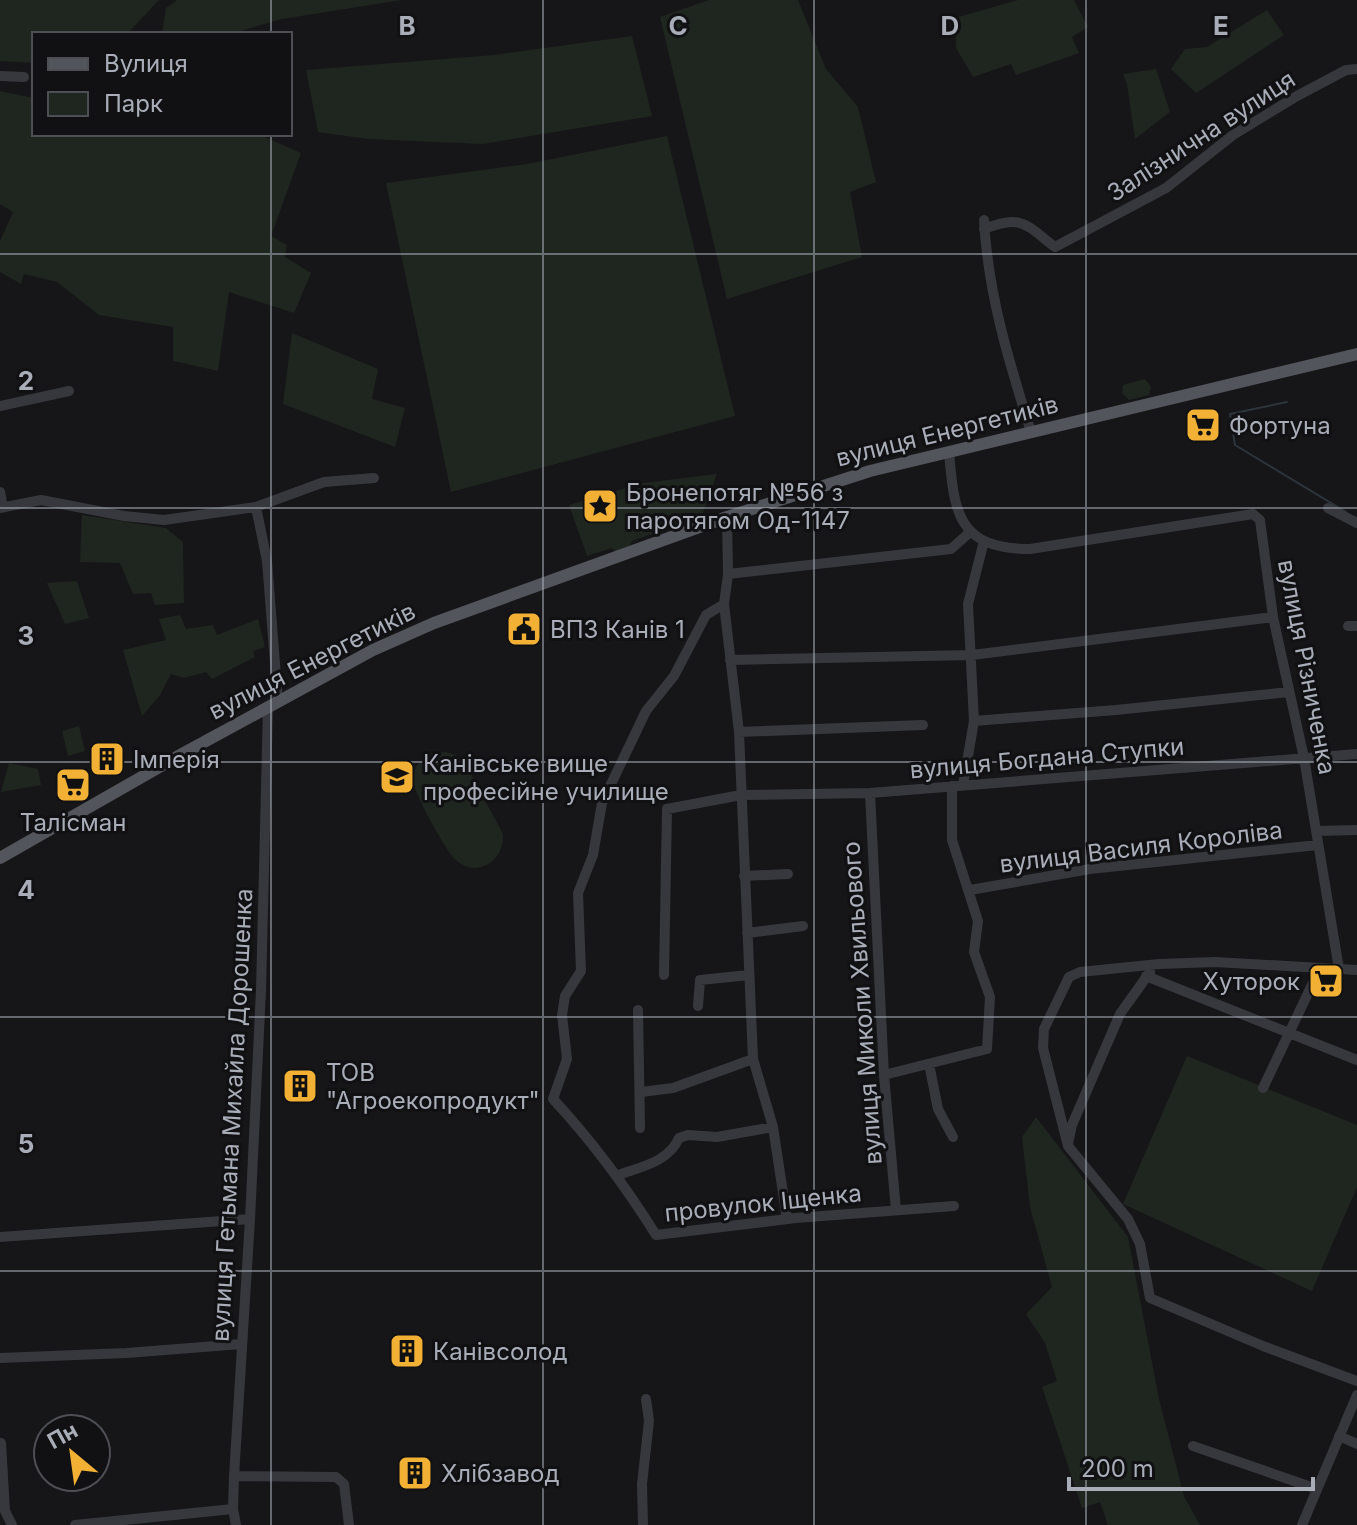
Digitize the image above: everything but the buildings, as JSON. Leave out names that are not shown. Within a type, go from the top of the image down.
[{"type":"main road","name":"вулиця Енергетиків","points":[[0,858],[414,630],[727,517],[870,471],[1357,354]]},
{"type":"street","name":"Залізнична вулиця","points":[[1031,432],[999,328],[985,254],[984,225],[1007,220],[1023,222],[1055,247],[1166,188],[1233,135],[1297,96],[1346,70],[1357,69]]},
{"type":"street","points":[[0,76],[24,77]]},
{"type":"street","points":[[0,406],[69,391]]},
{"type":"street","points":[[884,1075],[987,1049],[990,997],[974,952],[978,921],[952,840],[958,785],[974,721],[968,604],[984,541],[969,533],[956,511],[949,452]]},
{"type":"street","points":[[0,492],[2,508],[41,500],[124,516],[164,520],[256,507],[324,482],[374,478]]},
{"type":"street","name":"вулиця Гетьмана Михайла Дорошенка","points":[[236,1525],[234,1476],[250,1219],[273,705],[267,561],[256,507]]},
{"type":"street","points":[[1328,508],[1357,523]]},
{"type":"street","name":"вулиця Різниченка","points":[[984,541],[1006,549],[1030,549],[1253,514],[1260,520],[1273,617],[1304,758],[1339,969]]},
{"type":"street","points":[[727,517],[728,574],[724,604],[739,732],[753,1059],[773,1127],[787,1219]]},
{"type":"street","points":[[728,574],[951,549],[969,533]]},
{"type":"street","name":"провулок Іщенка","points":[[724,604],[706,615],[674,676],[646,711],[602,803],[593,855],[578,893],[581,971],[565,996],[562,1015],[567,1059],[553,1099],[629,1191],[656,1235],[787,1219],[954,1206]]},
{"type":"street","points":[[730,660],[972,655],[1273,617]]},
{"type":"street","points":[[974,721],[1289,692]]},
{"type":"street","points":[[739,732],[923,725]]},
{"type":"street","name":"вулиця Богдана Ступки","points":[[664,975],[667,809],[741,795],[870,793],[1357,754]]},
{"type":"street","name":"вулиця Миколи Хвильового","points":[[870,793],[884,1075],[896,1210]]},
{"type":"street","points":[[1316,831],[1357,830]]},
{"type":"street","name":"вулиця Василя Короліва","points":[[970,890],[1090,869],[1318,845]]},
{"type":"street","points":[[744,876],[788,874]]},
{"type":"street","points":[[747,933],[803,926]]},
{"type":"street","points":[[1357,970],[1215,962],[1080,972],[1069,977],[1044,1029],[1043,1048],[1068,1146],[1128,1219],[1140,1244],[1150,1298],[1263,1346],[1357,1381]]},
{"type":"street","points":[[1068,1146],[1072,1125],[1120,1014],[1146,976],[1159,964]]},
{"type":"street","points":[[1263,1088],[1320,968]]},
{"type":"street","points":[[698,1006],[700,980],[749,975]]},
{"type":"street","points":[[1146,976],[1357,1060]]},
{"type":"street","points":[[638,1010],[640,1128]]},
{"type":"street","points":[[641,1092],[673,1088],[753,1059]]},
{"type":"street","points":[[929,1064],[938,1109],[953,1137]]},
{"type":"street","points":[[616,1176],[666,1157],[679,1138],[688,1135],[717,1137],[773,1127]]},
{"type":"street","points":[[0,1237],[250,1219]]},
{"type":"street","points":[[0,1358],[241,1344]]},
{"type":"street","points":[[1302,1525],[1357,1395]]},
{"type":"street","points":[[643,1525],[642,1484],[649,1421],[646,1399]]},
{"type":"street","points":[[1339,1436],[1357,1444]]},
{"type":"street","points":[[1,1443],[5,1511],[12,1525]]},
{"type":"street","points":[[1193,1446],[1317,1489]]},
{"type":"street","points":[[234,1476],[336,1477],[344,1484],[349,1525]]},
{"type":"street","points":[[75,1525],[142,1522],[233,1509]]},
{"type":"green space","points":[[0,0],[159,0],[129,32],[32,32],[32,63],[0,61]]},
{"type":"green space","points":[[177,0],[402,0],[282,19],[237,32],[162,32],[166,8]]},
{"type":"green space","points":[[709,0],[798,0],[826,69],[858,107],[876,182],[850,192],[862,257],[727,299],[660,17]]},
{"type":"green space","points":[[1018,0],[1074,0],[1088,27],[1072,37],[1079,53],[1016,75],[1011,64],[973,77],[956,48],[955,18]]},
{"type":"green space","points":[[1267,10],[1284,35],[1196,93],[1171,69],[1185,49],[1207,47]]},
{"type":"green space","points":[[632,36],[652,116],[483,144],[368,139],[318,132],[306,70],[494,55]]},
{"type":"green space","points":[[1156,69],[1170,112],[1135,139],[1123,74]]},
{"type":"green space","points":[[0,91],[32,98],[32,136],[263,136],[301,153],[271,236],[287,245],[285,257],[311,273],[294,313],[229,292],[218,371],[173,361],[173,327],[99,315],[57,282],[24,274],[21,284],[0,272],[0,241],[13,212],[0,204]]},
{"type":"green space","points":[[667,136],[735,416],[451,492],[386,183],[527,164]]},
{"type":"green space","points":[[292,333],[378,369],[372,399],[405,408],[395,447],[283,404]]},
{"type":"green space","points":[[1145,379],[1151,387],[1149,395],[1129,400],[1122,393],[1123,385]]},
{"type":"green space","points":[[717,474],[700,521],[676,530],[670,527],[632,541],[629,548],[615,552],[612,548],[587,556],[569,505],[643,483]]},
{"type":"green space","points":[[82,515],[166,528],[183,542],[184,603],[155,605],[151,593],[133,594],[120,563],[80,562]]},
{"type":"green space","points":[[77,581],[89,618],[65,624],[47,583]]},
{"type":"green space","points":[[180,615],[186,629],[213,625],[217,635],[258,619],[265,647],[253,651],[255,657],[212,679],[206,672],[184,678],[171,674],[160,695],[142,716],[123,650],[166,640],[159,619]]},
{"type":"green space","points":[[79,726],[85,751],[68,756],[62,731]]},
{"type":"green space","points":[[445,752],[464,761],[503,834],[499,853],[494,860],[479,868],[461,864],[449,852],[414,785],[416,766],[432,753]]},
{"type":"green space","points":[[9,763],[38,769],[41,785],[1,792]]},
{"type":"green space","points":[[1187,1056],[1357,1125],[1357,1187],[1312,1291],[1123,1204]]},
{"type":"green space","points":[[1036,1117],[1128,1237],[1159,1399],[1184,1496],[1200,1525],[1108,1525],[1100,1502],[1082,1508],[1042,1387],[1057,1381],[1045,1343],[1026,1314],[1052,1287],[1030,1207],[1022,1137]]},
{"type":"waterway","points":[[1287,402],[1230,414],[1235,445],[1346,512]]},
{"type":"place","name":"Фортуна","points":[[1203,425]]},
{"type":"place","name":"Бронепотяг №56 з паротягом Од-1147","points":[[600,506]]},
{"type":"place","name":"ВПЗ Канів 1","points":[[524,629]]},
{"type":"place","name":"Імперія","points":[[107,759]]},
{"type":"place","name":"Канівське вище професійне училище","points":[[397,777]]},
{"type":"place","name":"Талісман","points":[[73,785]]},
{"type":"place","name":"Хуторок","points":[[1326,981]]},
{"type":"place","name":"ТОВ \"Агроекопродукт\"","points":[[300,1086]]},
{"type":"place","name":"Канівсолод","points":[[407,1351]]},
{"type":"place","name":"Хлібзавод","points":[[415,1473]]}]
